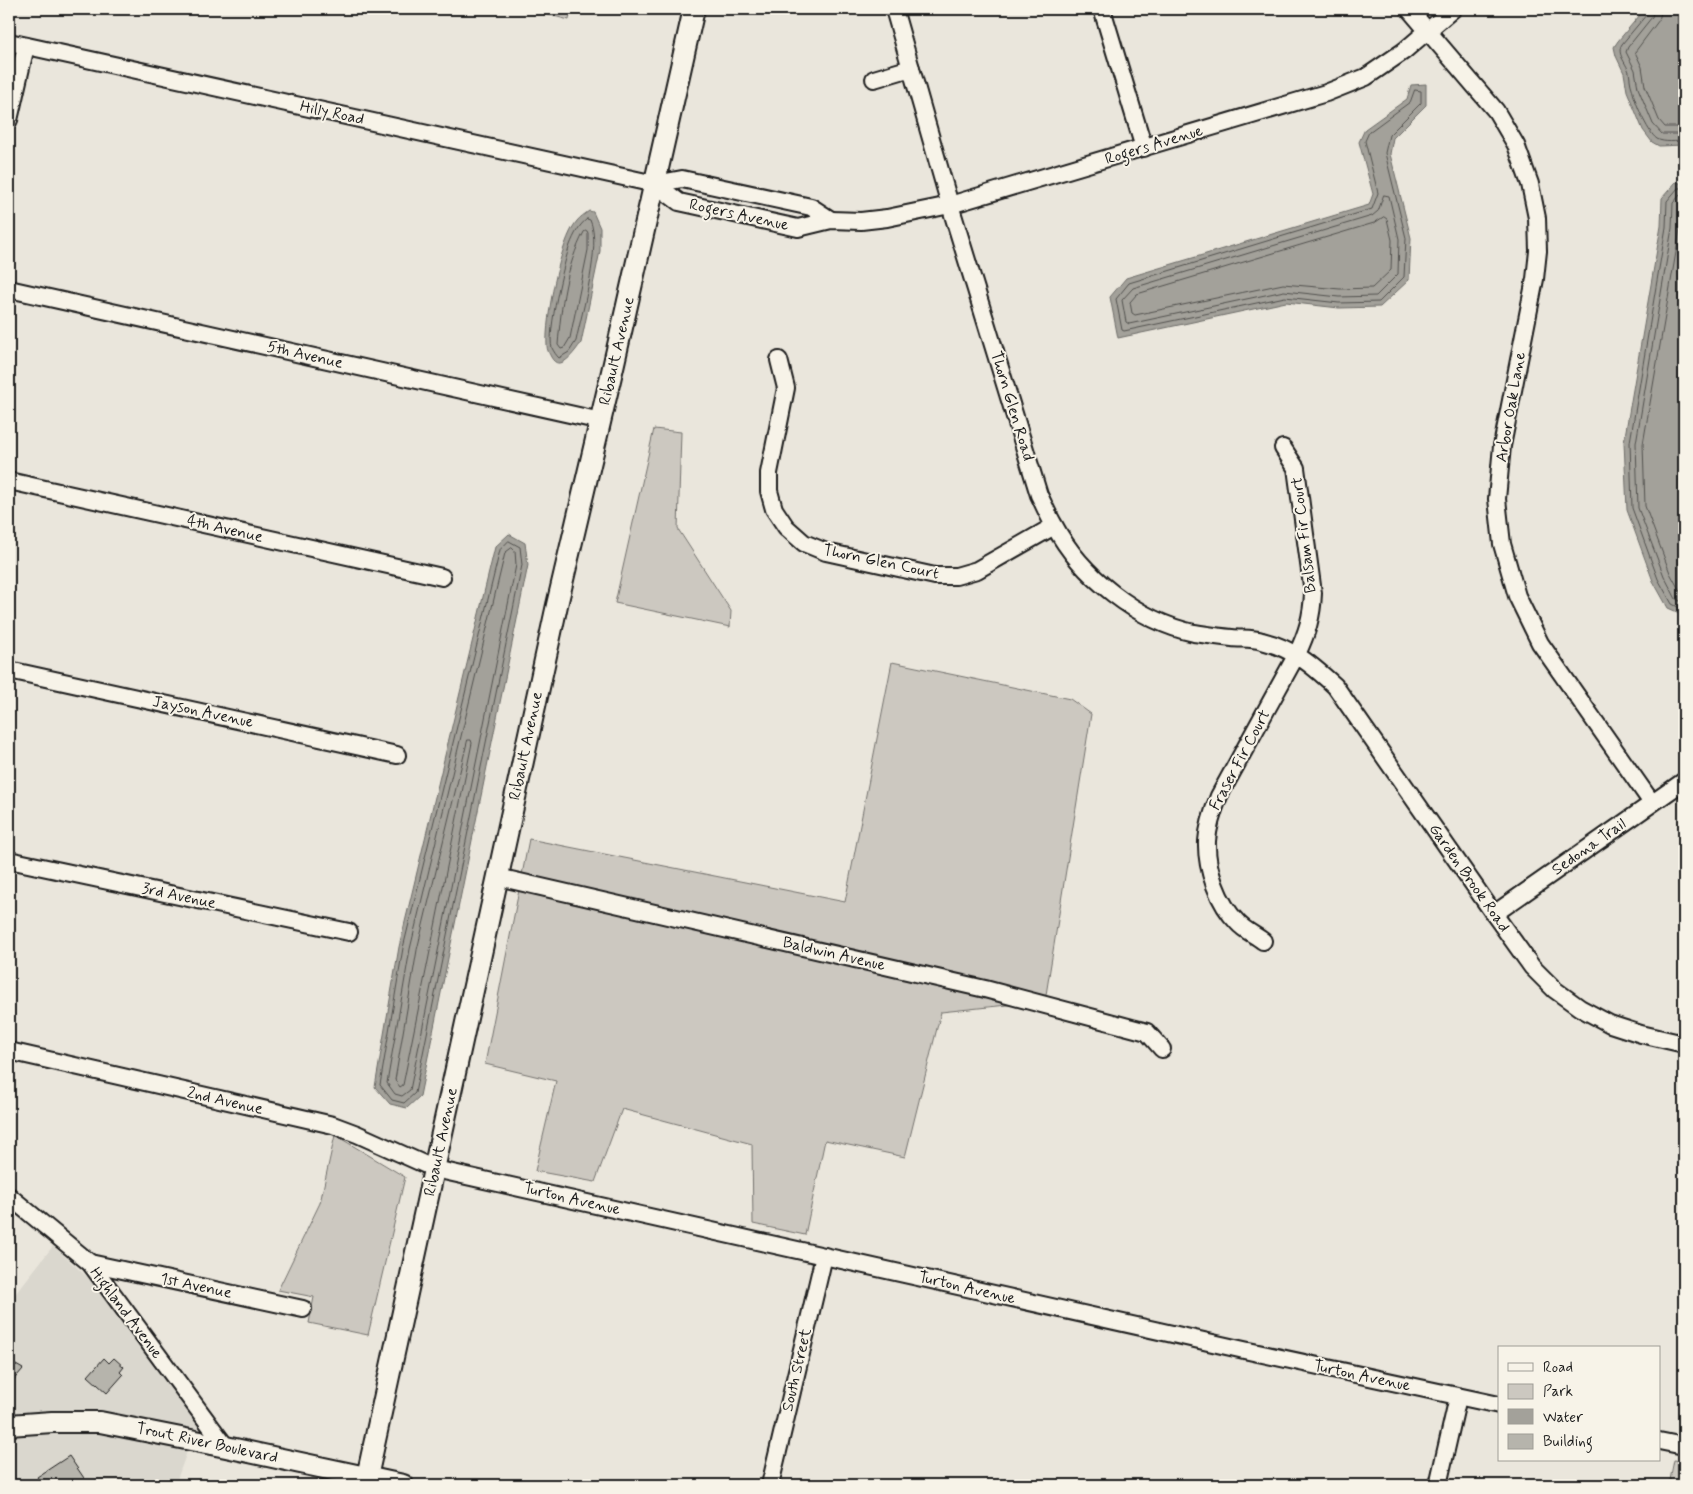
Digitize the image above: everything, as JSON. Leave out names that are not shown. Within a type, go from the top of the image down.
[{"type":"street","name":"Ribault Avenue","points":[[366,1481],[557,605],[601,421],[694,9]]},
{"type":"street","name":"Thorn Glen Road","points":[[894,9],[950,205],[1039,495],[1054,526],[1067,546],[1090,574],[1122,601],[1161,622],[1192,632],[1220,638],[1261,640],[1297,654]]},
{"type":"street","points":[[1102,9],[1144,148]]},
{"type":"street","name":"Arbor Oak Lane","points":[[1409,9],[1496,111],[1516,145],[1530,184],[1537,218],[1538,251],[1535,279],[1502,446],[1497,499],[1502,544],[1517,596],[1540,643],[1652,803]]},
{"type":"street","name":"Rogers Avenue","points":[[655,184],[679,202],[798,228],[831,220],[861,221],[886,218],[950,205],[1326,93],[1366,77],[1404,51],[1452,9]]},
{"type":"street","name":"Hilly Road","points":[[9,42],[655,184]]},
{"type":"street","points":[[9,120],[26,46]]},
{"type":"street","points":[[874,78],[910,68]]},
{"type":"street","name":"Rogers Avenue","points":[[655,184],[682,179],[811,207],[831,220]]},
{"type":"street","name":"5th Avenue","points":[[9,289],[601,421]]},
{"type":"street","name":"Thorn Glen Court","points":[[779,360],[786,388],[769,472],[769,491],[774,509],[786,527],[804,543],[826,552],[935,576],[956,576],[977,570],[1054,526]]},
{"type":"street","name":"Balsam Fir Court","points":[[1283,448],[1296,468],[1313,593],[1312,613],[1306,634],[1297,654]]},
{"type":"street","name":"4th Avenue","points":[[9,480],[442,577]]},
{"type":"street","name":"Garden Brook Road","points":[[1297,654],[1335,686],[1532,967],[1555,990],[1580,1008],[1610,1024],[1641,1034],[1684,1044]]},
{"type":"street","name":"Fraser Fir Court","points":[[1264,941],[1238,924],[1220,899],[1210,870],[1207,842],[1211,815],[1219,796],[1297,654]]},
{"type":"street","name":"Jayson Avenue","points":[[9,670],[397,755]]},
{"type":"street","name":"Sedona Trail","points":[[1494,914],[1684,780]]},
{"type":"street","name":"3rd Avenue","points":[[9,860],[349,932]]},
{"type":"street","name":"Baldwin Avenue","points":[[498,877],[985,989],[1147,1032],[1162,1049]]},
{"type":"street","name":"2nd Avenue","points":[[9,1051],[333,1125],[435,1169]]},
{"type":"street","name":"Turton Avenue","points":[[435,1169],[1498,1405]]},
{"type":"street","name":"Highland Avenue","points":[[9,1196],[90,1263],[226,1447]]},
{"type":"street","name":"South Street","points":[[770,1485],[824,1256]]},
{"type":"street","name":"1st Avenue","points":[[90,1263],[303,1309]]},
{"type":"street","points":[[1438,1485],[1458,1396]]},
{"type":"street","name":"Trout River Boulevard","points":[[9,1425],[52,1422],[100,1422],[226,1447],[366,1481],[403,1485]]},
{"type":"street","points":[[1660,1441],[1684,1446]]},
{"type":"shaded area","points":[[53,1246],[94,1283],[204,1432],[102,1415],[9,1413],[9,1302]]},
{"type":"shaded area","points":[[92,1431],[133,1437],[188,1449],[175,1485],[9,1485],[9,1435],[36,1432]]},
{"type":"green space","points":[[527,9],[571,9],[569,20]]},
{"type":"green space","points":[[654,429],[681,432],[678,529],[731,611],[730,627],[615,603]]},
{"type":"green space","points":[[892,662],[1070,699],[1091,714],[1045,1001],[941,1012],[905,1157],[825,1140],[805,1235],[753,1224],[752,1144],[622,1109],[595,1182],[535,1171],[556,1081],[485,1064],[529,839],[845,902]]},
{"type":"green space","points":[[335,1135],[405,1177],[368,1335],[309,1323],[314,1297],[278,1290],[320,1203]]},
{"type":"green space","points":[[1674,1460],[1684,1462],[1684,1485],[1669,1485]]},
{"type":"water","points":[[1645,9],[1684,9],[1684,145],[1659,146],[1652,142],[1643,130],[1627,91],[1624,73],[1616,56],[1614,47]]},
{"type":"water","points":[[1426,84],[1426,105],[1393,138],[1390,154],[1411,238],[1409,280],[1380,307],[1339,308],[1286,302],[1118,338],[1110,297],[1126,278],[1369,205],[1373,194],[1359,142],[1365,129],[1407,99],[1411,85]]},
{"type":"water","points":[[1676,182],[1684,184],[1684,615],[1668,608],[1653,581],[1627,510],[1624,442],[1661,226],[1662,198]]},
{"type":"water","points":[[589,211],[593,212],[600,228],[600,251],[581,343],[567,359],[559,363],[555,362],[551,357],[547,346],[551,300],[565,245],[578,220]]},
{"type":"water","points":[[509,534],[525,543],[528,565],[420,1096],[407,1108],[390,1104],[375,1087],[399,947],[495,547]]},
{"type":"building","points":[[104,1358],[109,1363],[114,1358],[124,1367],[120,1372],[123,1375],[107,1393],[88,1376]]},
{"type":"building","points":[[9,1361],[23,1369],[10,1384],[9,1383]]},
{"type":"building","points":[[69,1456],[86,1481],[80,1485],[42,1485],[37,1477]]}]
